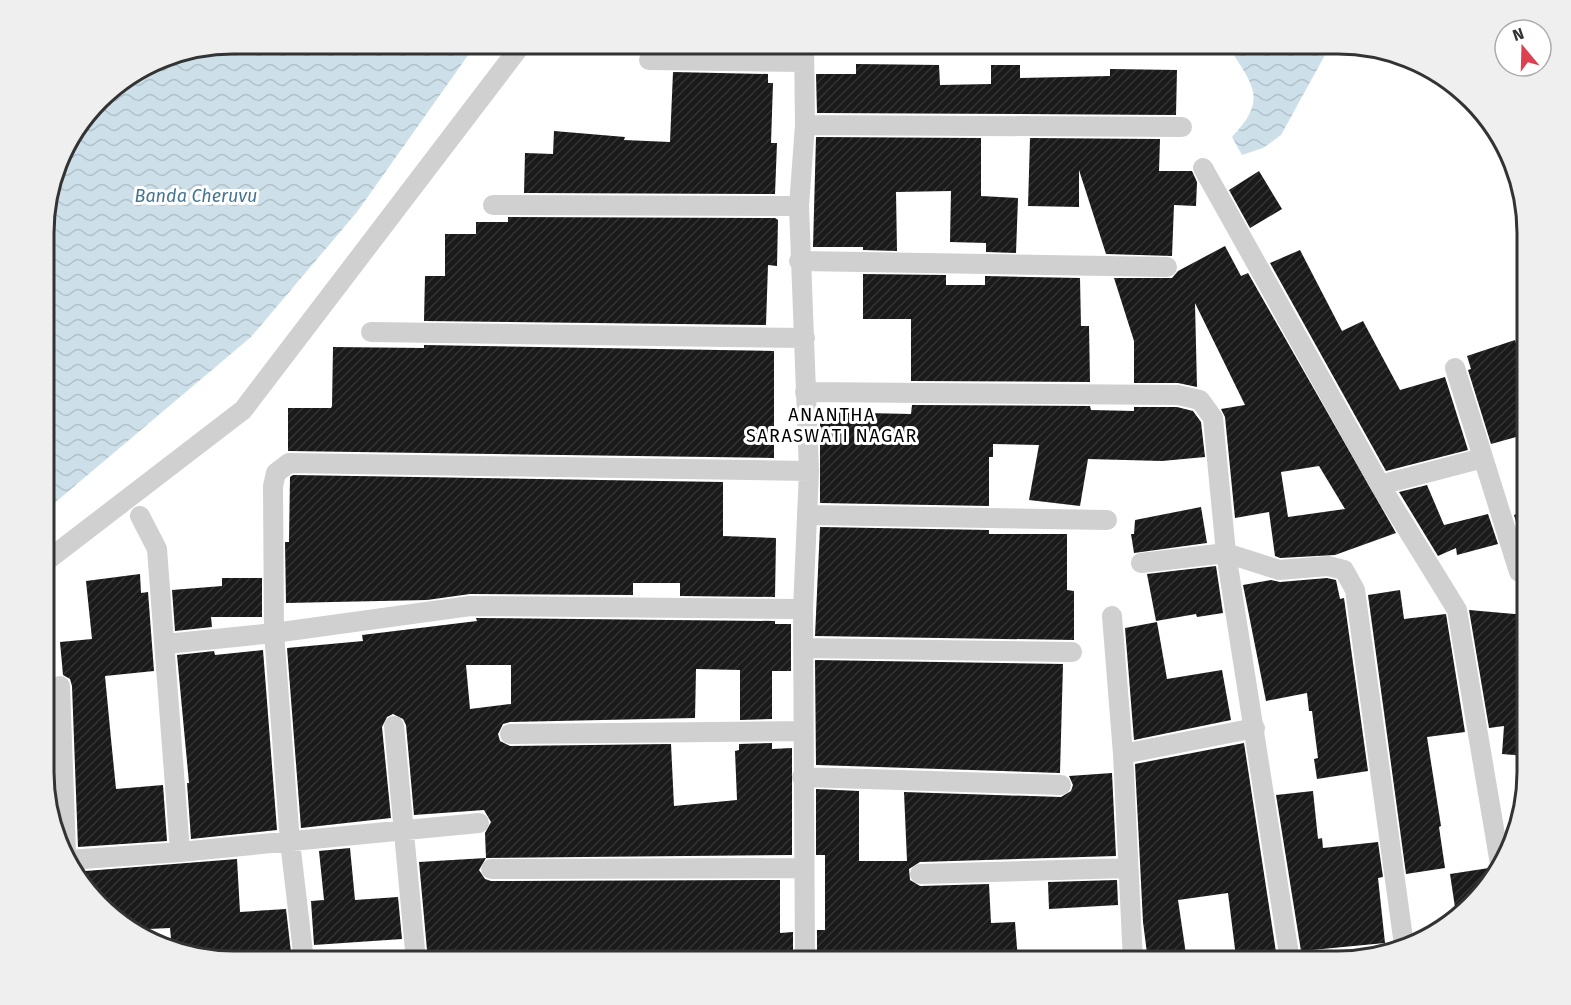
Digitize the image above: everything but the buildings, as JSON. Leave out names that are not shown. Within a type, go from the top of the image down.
[{"type":"street","points":[[54,555],[243,410],[514,54]]},
{"type":"street","points":[[649,60],[782,54]]},
{"type":"street","points":[[804,54],[805,125],[799,206],[799,261],[805,338],[809,471],[809,515],[803,609],[802,777],[805,951]]},
{"type":"street","points":[[805,125],[1182,127]]},
{"type":"street","points":[[1203,168],[1380,485],[1458,610],[1498,851]]},
{"type":"street","points":[[493,205],[799,206]]},
{"type":"street","points":[[799,261],[1167,267]]},
{"type":"street","points":[[370,332],[805,338]]},
{"type":"street","points":[[1455,368],[1517,566]]},
{"type":"street","points":[[805,392],[1178,395],[1200,400],[1213,418],[1226,552],[1288,951]]},
{"type":"street","points":[[1380,485],[1483,458]]},
{"type":"street","points":[[303,951],[290,842],[274,633],[273,486],[276,473],[289,463],[809,471]]},
{"type":"street","points":[[809,515],[1107,520]]},
{"type":"street","points":[[140,516],[157,549],[180,852]]},
{"type":"street","points":[[1141,563],[1226,552],[1279,570],[1328,566],[1344,570],[1355,591],[1403,938]]},
{"type":"street","points":[[166,644],[274,633],[470,606],[803,609]]},
{"type":"street","points":[[1112,616],[1123,754],[1132,951]]},
{"type":"street","points":[[803,648],[1072,652]]},
{"type":"street","points":[[60,686],[65,832]]},
{"type":"street","points":[[394,726],[415,951]]},
{"type":"street","points":[[1123,754],[1255,728]]},
{"type":"street","points":[[510,734],[802,731]]},
{"type":"street","points":[[802,777],[1061,784]]},
{"type":"street","points":[[77,859],[180,852],[479,823]]},
{"type":"street","points":[[920,874],[1128,867]]},
{"type":"street","points":[[491,869],[803,868]]},
{"type":"water","name":"Banda Cheruvu","points":[[233,54],[469,54],[357,212],[251,337],[54,503],[54,233],[56,210],[60,187],[73,154],[84,134],[99,115],[115,99],[144,78],[187,60],[210,56]]},
{"type":"water","points":[[1233,54],[1326,54],[1281,135],[1263,148],[1242,155],[1232,137],[1251,111],[1253,101],[1253,90]]},
{"type":"district","name":"ANANTHA SARASWATI NAGAR","points":[[832,425]]}]
